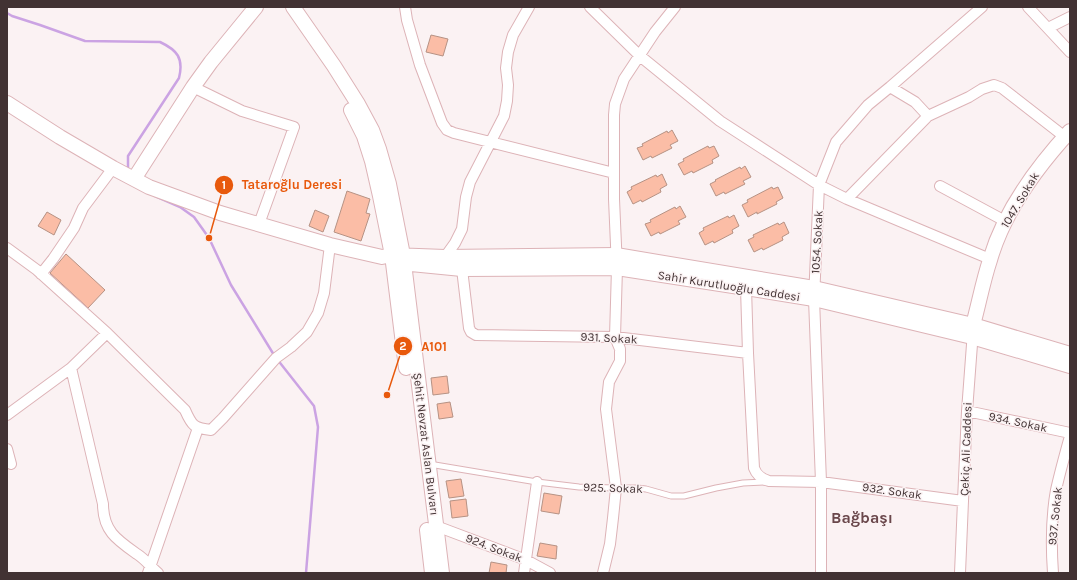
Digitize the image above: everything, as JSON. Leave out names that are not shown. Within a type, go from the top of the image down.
[{"type":"street","points":[[134,179],[193,87],[211,62],[256,7]]},
{"type":"street","name":"Şehit Nevzat Aslan Bulvarı","points":[[282,7],[332,78],[364,136],[372,161],[394,258],[428,464],[442,573]]},
{"type":"street","name":"Şehit Nevzat Aslan Bulvarı","points":[[293,7],[358,104],[372,130],[389,184],[394,258],[432,573]]},
{"type":"street","points":[[405,7],[407,20],[420,65],[442,123],[447,130],[614,173]]},
{"type":"street","points":[[445,256],[462,229],[466,197],[470,182],[504,116],[508,85],[506,68],[508,52],[514,36],[529,7]]},
{"type":"street","points":[[590,7],[640,56],[720,121],[819,185],[847,199],[990,259]]},
{"type":"street","points":[[603,573],[611,537],[616,488],[606,409],[609,382],[620,361],[620,349],[615,337],[617,261],[614,173],[615,104],[624,79],[655,32],[675,7]]},
{"type":"street","name":"1054. Sokak","points":[[821,573],[821,482],[814,294],[819,185],[836,142],[868,105],[982,7]]},
{"type":"street","points":[[1028,7],[1070,52]]},
{"type":"street","points":[[1048,28],[1070,17]]},
{"type":"street","points":[[847,199],[928,116],[969,97],[982,89],[994,85],[1002,88],[1067,134]]},
{"type":"street","points":[[193,87],[242,111],[294,127],[259,224]]},
{"type":"street","points":[[890,87],[915,102],[928,116]]},
{"type":"street","points":[[7,103],[60,137],[113,168],[149,187],[166,194],[220,213],[330,245],[394,258]]},
{"type":"street","name":"1047. Sokak","points":[[973,331],[990,259],[1005,221],[1037,171],[1067,134]]},
{"type":"street","points":[[41,274],[70,234],[83,208],[113,168]]},
{"type":"street","points":[[940,186],[1005,221]]},
{"type":"street","points":[[7,248],[38,270],[107,333],[185,410],[189,420],[198,428],[211,430],[228,413],[276,358],[291,347],[307,332],[318,313],[324,293],[330,245]]},
{"type":"street","name":"Sahir Kurutluoğlu Caddesi","points":[[394,258],[445,256],[617,261],[814,294],[1070,354]]},
{"type":"street","name":"Sahir Kurutluoğlu Caddesi","points":[[394,258],[462,269],[617,261],[746,288],[814,294]]},
{"type":"street","name":"931. Sokak","points":[[462,269],[469,328],[471,332],[479,336],[615,337],[748,353]]},
{"type":"street","points":[[746,288],[754,468],[758,476],[769,481]]},
{"type":"street","name":"Sahir Kurutluoğlu Caddesi","points":[[973,331],[1070,366]]},
{"type":"street","name":"Çekiç Ali Caddesi","points":[[960,573],[967,411],[973,331]]},
{"type":"street","points":[[7,415],[71,368],[107,333]]},
{"type":"street","points":[[71,368],[106,524],[111,532],[129,549],[137,554],[149,569],[158,573]]},
{"type":"street","name":"934. Sokak","points":[[967,411],[1070,433]]},
{"type":"street","points":[[149,569],[198,428]]},
{"type":"street","name":"937. Sokak","points":[[1052,573],[1052,523],[1056,490],[1070,436]]},
{"type":"street","points":[[7,449],[11,464]]},
{"type":"street","name":"925. Sokak","points":[[769,481],[821,482]]},
{"type":"street","points":[[524,573],[537,482]]},
{"type":"street","name":"932. Sokak","points":[[821,482],[964,501]]},
{"type":"street","name":"924. Sokak","points":[[436,526],[526,560],[550,573]]},
{"type":"lane","name":"925. Sokak","points":[[428,464],[537,482],[579,487],[646,489],[671,496],[684,496],[743,483],[769,481]]},
{"type":"building","points":[[431,35],[448,39],[443,56],[426,52]]},
{"type":"building","points":[[672,130],[678,141],[670,145],[672,148],[652,158],[651,156],[643,160],[637,148],[643,146],[642,144],[667,131],[668,133]]},
{"type":"building","points":[[708,146],[709,148],[714,146],[719,156],[712,160],[713,163],[693,173],[692,171],[684,175],[678,164],[684,161],[683,159]]},
{"type":"building","points":[[745,166],[751,177],[743,181],[745,184],[725,194],[724,192],[716,196],[710,184],[740,167],[741,169]]},
{"type":"building","points":[[662,174],[667,185],[660,189],[661,192],[642,202],[641,200],[633,204],[627,192],[632,189],[631,187],[656,175],[657,177]]},
{"type":"building","points":[[772,187],[773,189],[778,187],[783,198],[776,202],[777,204],[748,217],[742,205],[748,202],[747,200]]},
{"type":"building","points":[[347,191],[370,199],[366,213],[370,214],[361,241],[334,232]]},
{"type":"building","points":[[680,206],[686,217],[678,221],[680,224],[660,234],[659,232],[651,236],[645,224],[651,222],[650,220],[675,207],[676,209]]},
{"type":"building","points":[[315,210],[329,216],[323,232],[309,226]]},
{"type":"building","points":[[47,212],[61,220],[54,235],[38,226]]},
{"type":"building","points":[[734,215],[739,226],[732,230],[733,233],[714,243],[713,241],[705,245],[699,233],[704,230],[703,228],[728,216],[729,218]]},
{"type":"building","points":[[784,222],[789,233],[782,237],[783,240],[763,250],[762,248],[754,252],[748,240],[754,237],[753,235],[778,223],[779,225]]},
{"type":"building","points":[[66,254],[105,290],[88,308],[50,273]]},
{"type":"building","points":[[447,376],[449,393],[433,395],[431,378]]},
{"type":"building","points":[[450,402],[453,417],[439,419],[437,404]]},
{"type":"building","points":[[461,479],[464,496],[449,498],[446,481]]},
{"type":"building","points":[[544,493],[562,496],[559,514],[541,511]]},
{"type":"building","points":[[466,499],[468,516],[452,518],[450,501]]},
{"type":"building","points":[[540,543],[557,546],[556,559],[537,556]]},
{"type":"building","points":[[491,562],[507,565],[506,573],[489,573]]},
{"type":"waterway","points":[[7,13],[85,41],[160,42],[175,52],[181,65],[179,78],[128,156],[128,170]]},
{"type":"waterway","points":[[155,196],[180,207],[194,217],[209,238],[231,285],[274,355]]},
{"type":"waterway","points":[[277,359],[314,406],[318,427],[306,573]]},
{"type":"place","name":"Tataroğlu Deresi","points":[[209,238]]},
{"type":"place","name":"A101","points":[[387,395]]},
{"type":"district","name":"Bağbaşı","points":[[862,517]]}]
